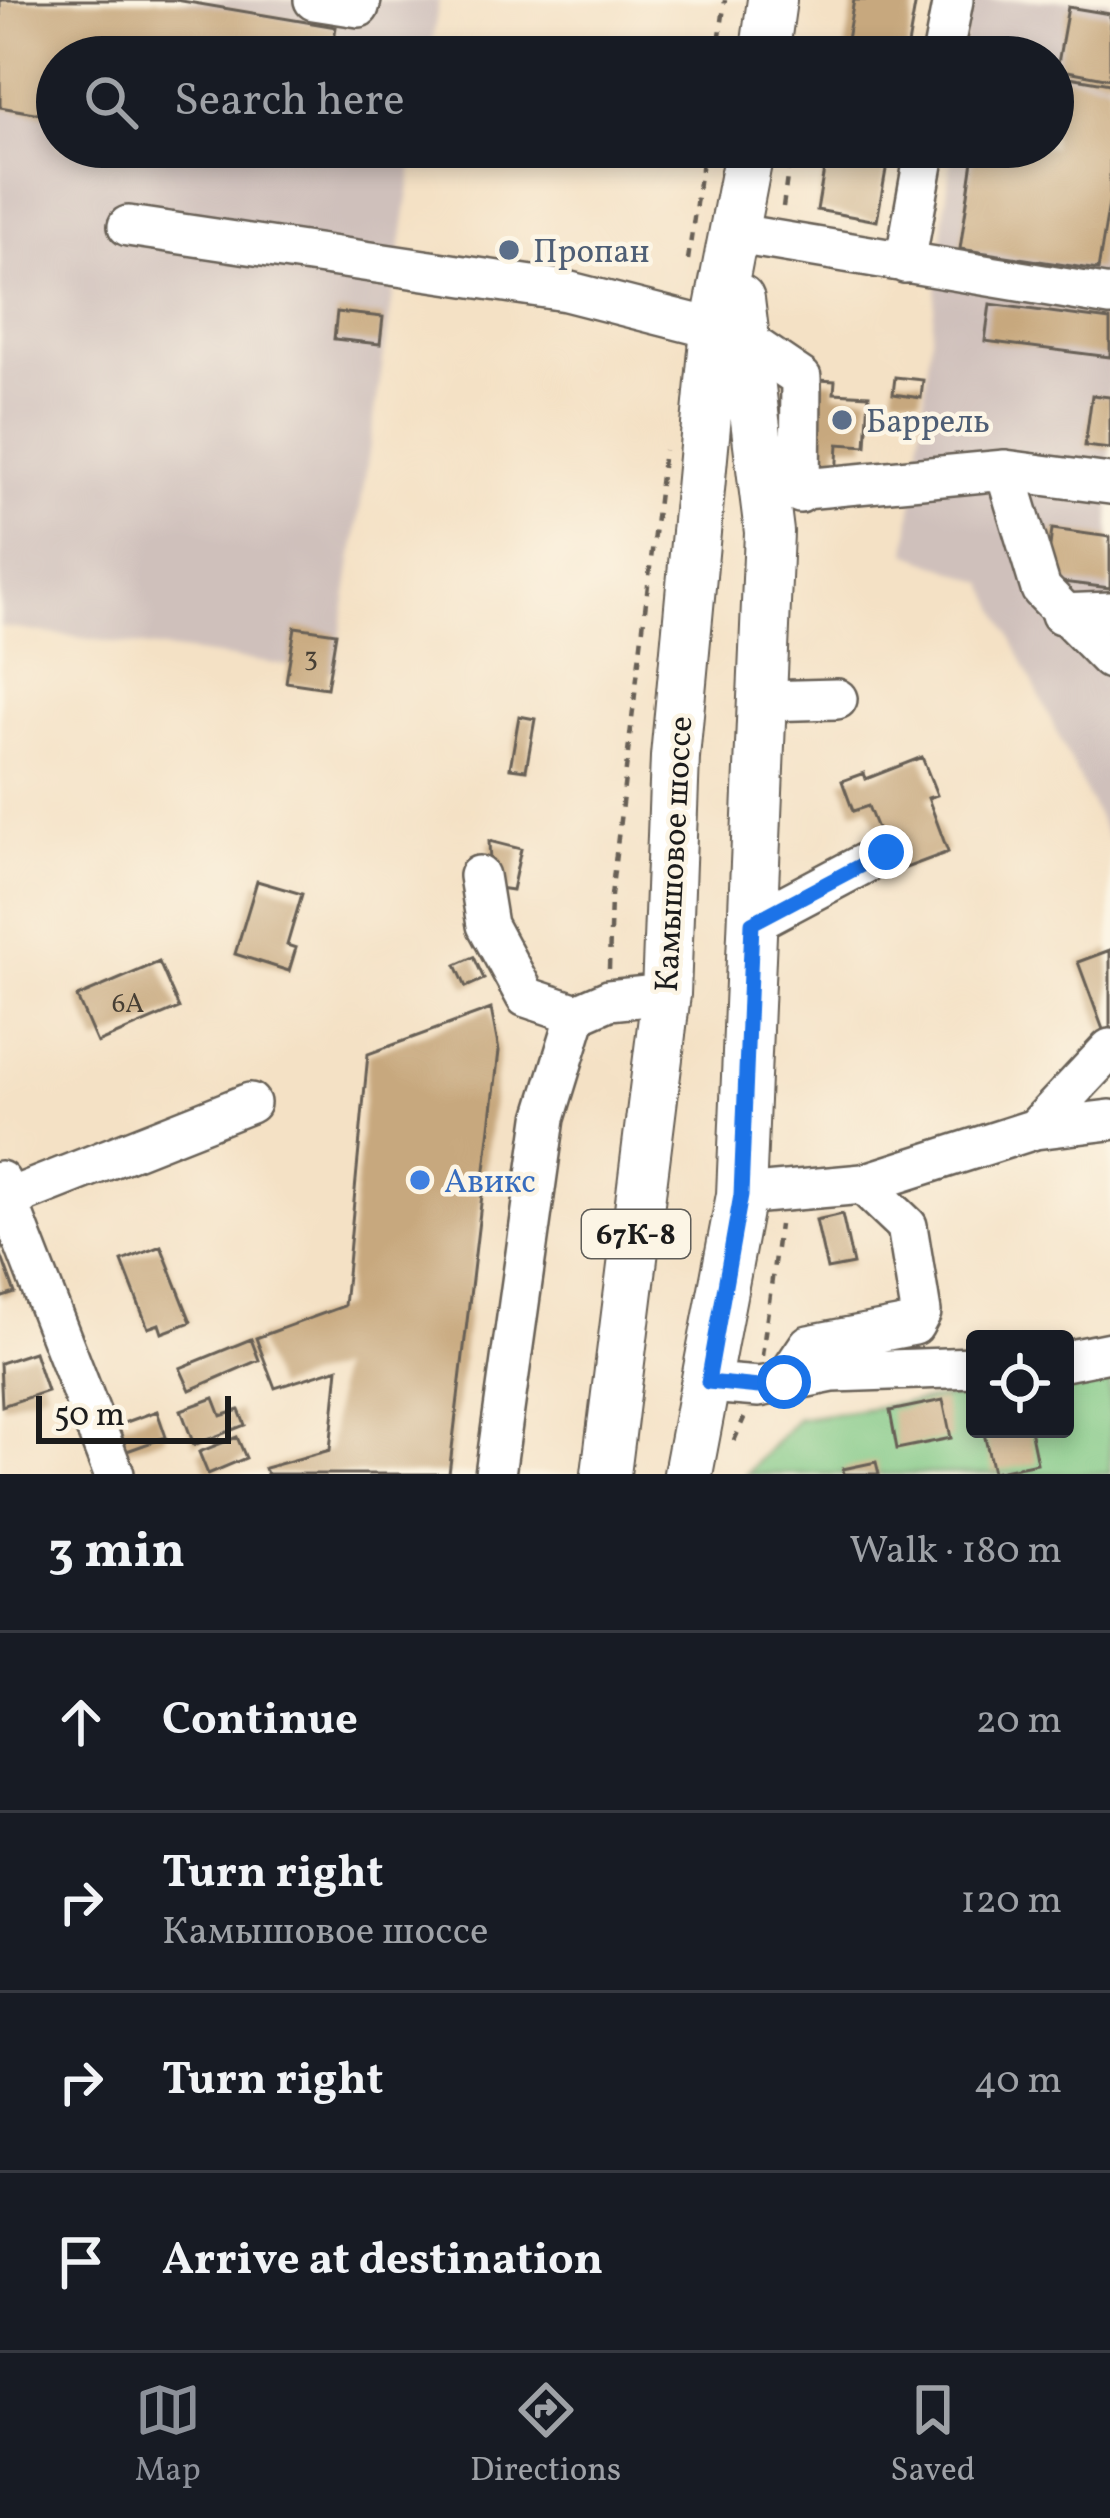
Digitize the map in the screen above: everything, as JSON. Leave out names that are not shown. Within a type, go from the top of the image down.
[{"type":"main road","points":[[754,1],[760,36]]},
{"type":"main road","name":"Камышовое шоссе","points":[[606,1474],[666,994],[675,757],[712,328],[737,234],[748,168]]},
{"type":"main road","name":"Камышовое шоссе","points":[[688,1474],[741,1195],[769,532],[781,493],[712,328]]},
{"type":"street","points":[[314,0],[359,7],[361,0]]},
{"type":"street","points":[[946,36],[953,0]]},
{"type":"street","points":[[904,263],[922,168]]},
{"type":"street","points":[[128,226],[566,291],[712,328]]},
{"type":"street","points":[[737,234],[1110,296]]},
{"type":"street","points":[[781,493],[1005,470],[1110,484]]},
{"type":"street","points":[[1005,470],[1041,589],[1060,614],[1110,659]]},
{"type":"street","points":[[1060,614],[1110,612]]},
{"type":"street","points":[[761,701],[837,699]]},
{"type":"street","points":[[752,923],[886,852]]},
{"type":"street","points":[[479,876],[487,925],[526,997],[593,1007],[666,994]]},
{"type":"street","points":[[495,1474],[545,1118],[593,1007]]},
{"type":"street","points":[[1035,1129],[1110,1049]]},
{"type":"street","points":[[114,1474],[3,1194],[250,1103]]},
{"type":"street","points":[[741,1195],[862,1184],[1035,1129],[1110,1120]]},
{"type":"street","points":[[784,1382],[809,1345],[914,1324],[921,1312],[907,1226],[862,1184]]},
{"type":"street","points":[[1074,1359],[1110,1352]]},
{"type":"street","points":[[708,1382],[759,1387],[833,1372],[966,1366]]},
{"type":"path","points":[[731,36],[754,1]]},
{"type":"path","points":[[705,168],[712,328]]},
{"type":"path","points":[[593,1007],[666,432]]},
{"type":"shaded area","points":[[0,0],[439,0],[433,36],[36,36],[36,168],[413,168],[335,672],[0,627]]},
{"type":"shaded area","points":[[969,0],[1110,0],[1110,843],[985,583],[907,553],[950,168],[1074,168],[1074,36],[965,36]]},
{"type":"green space","points":[[1110,1373],[1110,1474],[746,1474],[797,1419],[966,1394],[966,1438],[1074,1438],[1074,1378]]},
{"type":"building","points":[[0,0],[176,0],[336,27],[334,36],[36,36],[36,113],[0,107]]},
{"type":"building","points":[[854,0],[916,0],[910,36],[848,36]]},
{"type":"building","points":[[1068,7],[1110,14],[1110,79],[1074,72],[1074,36],[1063,36]]},
{"type":"building","points":[[1074,78],[1110,84],[1110,198],[1098,270],[960,249],[972,168],[1074,168]]},
{"type":"building","points":[[824,168],[886,168],[877,221],[817,210]]},
{"type":"building","points":[[990,304],[1110,320],[1110,357],[985,341]]},
{"type":"building","points":[[337,312],[383,317],[380,344],[334,339]]},
{"type":"building","points":[[895,377],[923,380],[921,398],[893,394]]},
{"type":"building","name":"Баррель","points":[[818,380],[835,381],[834,393],[869,395],[866,446],[838,444],[836,478],[812,476]]},
{"type":"building","points":[[1092,395],[1110,397],[1110,449],[1085,446]]},
{"type":"building","points":[[1052,529],[1110,537],[1110,588],[1046,580]]},
{"type":"building","points":[[295,627],[336,633],[327,688],[286,682]]},
{"type":"building","points":[[519,716],[535,719],[526,770],[510,768]]},
{"type":"building","points":[[922,757],[937,795],[928,798],[948,852],[903,869],[889,833],[880,836],[868,806],[853,811],[842,781],[864,773],[866,779]]},
{"type":"building","points":[[489,841],[521,849],[512,890],[491,887]]},
{"type":"building","points":[[257,881],[302,894],[287,945],[296,948],[289,971],[235,954]]},
{"type":"building","points":[[1110,950],[1110,1033],[1105,1035],[1078,962]]},
{"type":"building","points":[[474,957],[484,979],[466,987],[456,965]]},
{"type":"building","points":[[159,962],[179,1008],[97,1043],[77,997]]},
{"type":"building","name":"Авикс","points":[[491,1009],[499,1051],[449,1474],[267,1474],[265,1468],[330,1450],[338,1368],[275,1388],[256,1338],[344,1306],[368,1054]]},
{"type":"building","points":[[842,1214],[853,1264],[827,1269],[816,1220]]},
{"type":"building","points":[[161,1246],[191,1322],[162,1333],[159,1324],[148,1328],[122,1261]]},
{"type":"building","points":[[0,1252],[15,1293],[0,1298]]},
{"type":"building","points":[[251,1339],[259,1360],[190,1390],[180,1368]]},
{"type":"building","points":[[34,1352],[47,1391],[2,1406],[0,1363]]},
{"type":"building","points":[[214,1398],[221,1416],[239,1410],[245,1425],[194,1445],[181,1410]]},
{"type":"building","points":[[943,1400],[951,1438],[897,1449],[890,1411]]},
{"type":"building","points":[[157,1411],[166,1437],[127,1451],[118,1425]]},
{"type":"building","points":[[237,1437],[246,1458],[208,1474],[199,1452]]},
{"type":"building","points":[[985,1438],[1032,1438],[1037,1463],[993,1472]]},
{"type":"building","points":[[876,1462],[879,1474],[844,1474],[843,1469]]},
{"type":"place","name":"Пропан","points":[[509,250]]},
{"type":"place","name":"Баррель","points":[[842,420]]},
{"type":"place","name":"Авикс","points":[[420,1180]]},
{"type":"route","points":[[784,1382],[759,1387],[708,1382],[741,1195],[752,923],[886,852]]}]
